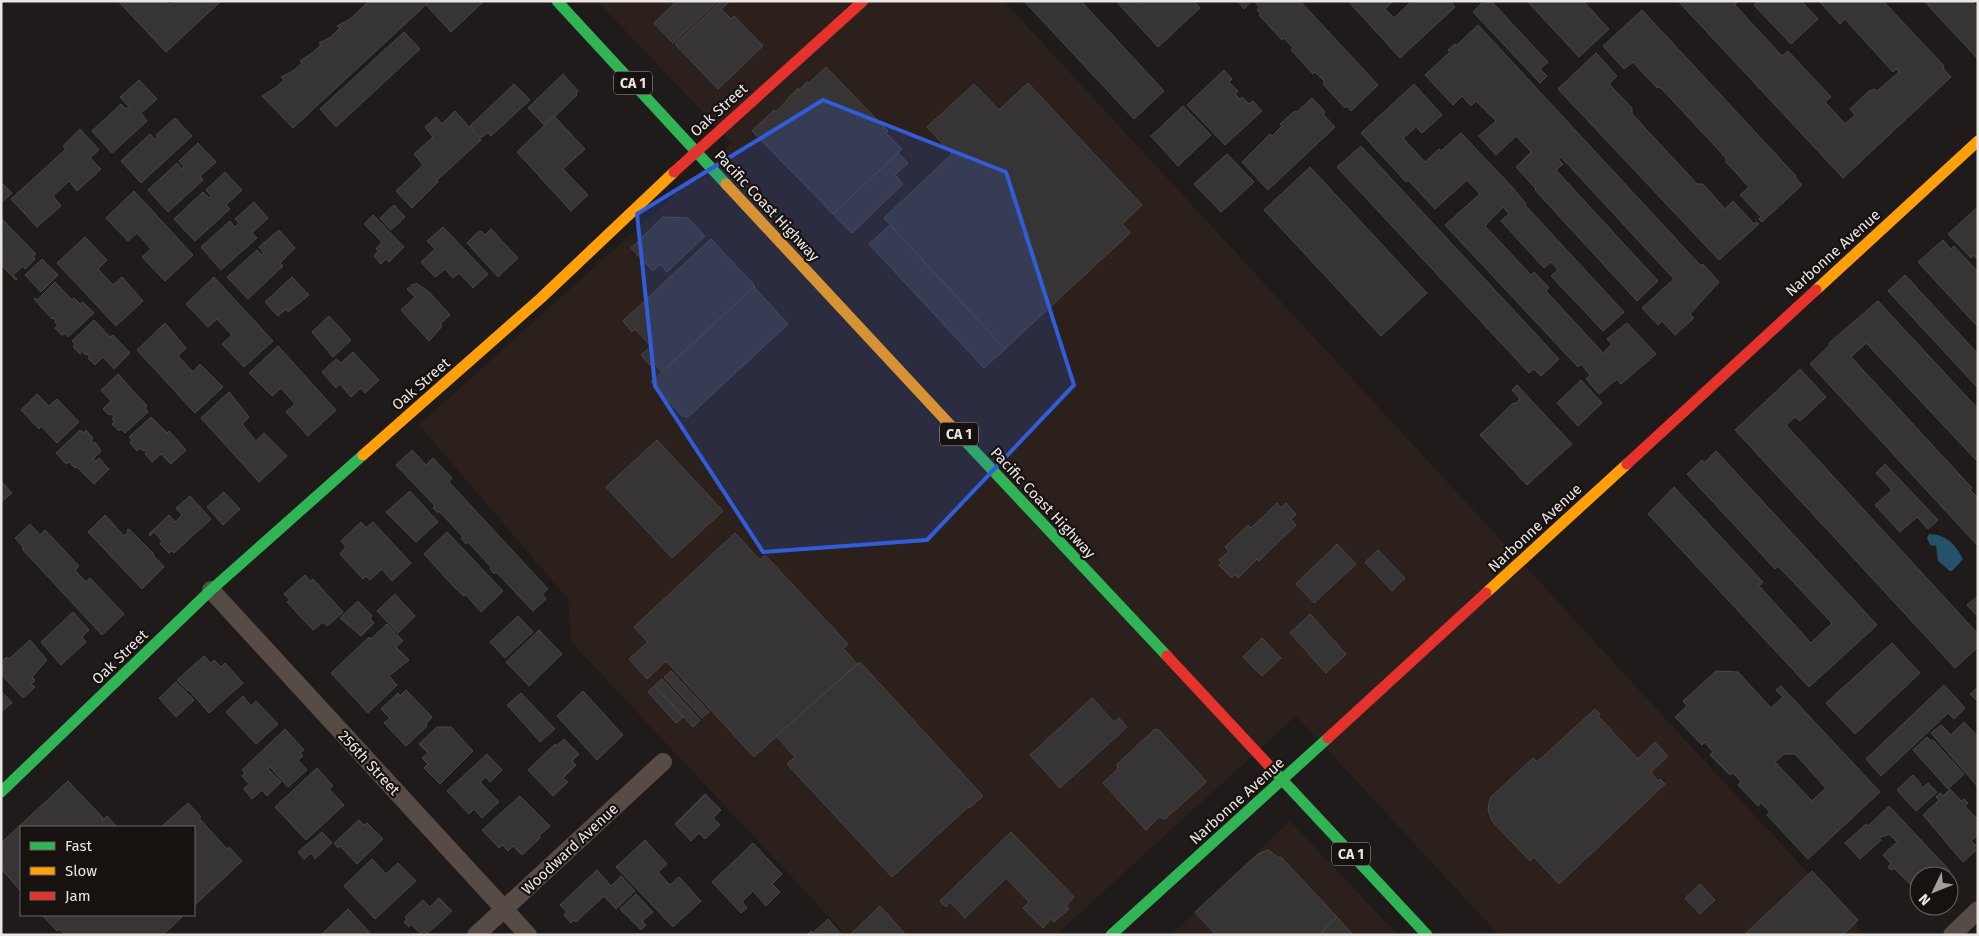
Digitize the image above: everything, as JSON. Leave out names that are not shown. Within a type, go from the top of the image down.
[{"type":"main road","name":"Pacific Coast Highway","points":[[558,1],[1427,935]]},
{"type":"main road","name":"Oak Street","points":[[1,792],[211,590],[534,304],[696,151],[863,1]]},
{"type":"main road","name":"Narbonne Avenue","points":[[1111,935],[1282,781],[1978,141]]},
{"type":"street","name":"256th Street","points":[[211,590],[528,935]]},
{"type":"street","name":"Woodward Avenue","points":[[476,935],[663,762]]},
{"type":"street","points":[[1952,935],[1978,910]]},
{"type":"highlighted area","points":[[823,100],[1006,172],[1074,385],[927,540],[763,552],[655,386],[637,214]]},
{"type":"shaded area","points":[[597,1],[1004,1],[1865,935],[1499,935],[1296,716],[1056,935],[846,935],[571,642],[568,599],[419,425],[732,143]]},
{"type":"shaded area","points":[[1290,821],[1398,935],[1171,935]]},
{"type":"water","points":[[1929,534],[1935,534],[1950,541],[1960,554],[1963,559],[1952,571],[1938,561],[1936,546],[1930,545],[1927,538]]},
{"type":"building","points":[[118,1],[166,1],[169,5],[174,1],[221,1],[166,52]]},
{"type":"building","points":[[369,1],[430,1],[293,128],[262,96],[275,88],[284,80],[281,77],[293,71],[302,63],[300,61],[321,45],[319,43],[331,37],[340,28],[337,26],[350,19]]},
{"type":"building","points":[[430,1],[484,1],[451,32],[426,5]]},
{"type":"building","points":[[677,1],[718,1],[673,43],[654,23]]},
{"type":"building","points":[[721,1],[729,2],[721,9],[731,19],[734,16],[763,46],[718,89],[675,44]]},
{"type":"building","points":[[1024,1],[1081,1],[1164,91],[1134,119]]},
{"type":"building","points":[[1116,1],[1136,1],[1139,4],[1142,1],[1194,1],[1200,8],[1158,47]]},
{"type":"building","points":[[1238,1],[1252,1],[1244,9]]},
{"type":"building","points":[[1254,1],[1300,1],[1378,85],[1351,111],[1347,106],[1345,108],[1323,84],[1325,82],[1315,72],[1313,74],[1291,50],[1293,48],[1284,38],[1282,40],[1259,15],[1261,14],[1257,10],[1259,7]]},
{"type":"building","points":[[1348,1],[1393,1],[1385,9],[1394,18],[1412,1],[1450,1],[1455,7],[1400,58]]},
{"type":"building","points":[[1484,1],[1491,1],[1548,62],[1540,69],[1547,76],[1540,83],[1473,12]]},
{"type":"building","points":[[1527,1],[1583,1],[1609,29],[1579,57]]},
{"type":"building","points":[[1678,1],[1738,1],[1735,5],[1782,56],[1788,51],[1831,97],[1825,102],[1845,124],[1855,115],[1850,109],[1869,91],[1875,89],[1877,91],[1899,72],[1896,69],[1893,72],[1845,19],[1840,24],[1819,1],[1883,1],[1944,66],[1943,68],[1951,77],[1843,178]]},
{"type":"building","points":[[1758,1],[1801,1],[1818,19],[1791,44],[1754,5]]},
{"type":"building","points":[[1924,1],[1971,1],[1978,8],[1977,58]]},
{"type":"building","points":[[1642,10],[1796,176],[1802,185],[1762,222],[1759,219],[1761,217],[1740,195],[1749,187],[1726,162],[1726,158],[1661,88],[1656,87],[1633,62],[1624,69],[1603,46]]},
{"type":"building","points":[[1478,25],[1701,266],[1703,264],[1719,282],[1690,314],[1694,318],[1675,335],[1662,321],[1658,325],[1642,308],[1674,279],[1561,157],[1558,159],[1563,164],[1556,170],[1658,281],[1637,301],[1516,167],[1531,152],[1516,136],[1496,155],[1479,136],[1496,121],[1476,101],[1471,106],[1462,96],[1453,105],[1425,75],[1450,52],[1448,50],[1455,44],[1456,46]]},
{"type":"building","points":[[404,32],[420,49],[336,127],[320,109]]},
{"type":"building","points":[[1596,53],[1617,76],[1609,84],[1632,108],[1632,114],[1697,184],[1703,184],[1725,209],[1733,201],[1754,224],[1757,222],[1759,224],[1719,260],[1558,89]]},
{"type":"building","points":[[826,67],[888,131],[886,133],[902,149],[833,214],[752,131],[774,110],[776,112],[798,88],[799,90],[807,82],[809,83]]},
{"type":"building","points":[[1224,70],[1232,79],[1229,82],[1238,91],[1235,94],[1240,99],[1242,97],[1249,104],[1253,101],[1262,111],[1225,145],[1187,105]]},
{"type":"building","points":[[563,74],[578,91],[577,95],[545,126],[528,108]]},
{"type":"building","points":[[139,80],[157,99],[141,113],[147,121],[112,153],[92,131],[121,104],[126,109],[129,107],[120,97]]},
{"type":"building","points":[[1028,83],[1142,205],[1122,224],[1130,233],[1005,349],[884,218],[952,154],[927,127],[974,84],[999,110]]},
{"type":"building","points":[[514,84],[530,100],[491,136],[488,132],[481,138],[470,126]]},
{"type":"building","points":[[1414,84],[1442,115],[1422,133],[1416,127],[1403,138],[1425,162],[1461,133],[1624,312],[1603,331],[1551,276],[1558,270],[1551,262],[1544,268],[1501,221],[1509,214],[1503,207],[1485,226],[1531,275],[1534,272],[1549,288],[1546,291],[1603,353],[1612,344],[1607,339],[1627,323],[1656,354],[1621,384],[1617,379],[1599,394],[1586,379],[1590,375],[1581,364],[1578,367],[1445,225],[1480,194],[1467,180],[1435,209],[1408,180],[1406,182],[1361,133]]},
{"type":"building","points":[[1312,98],[1335,127],[1268,190],[1242,162],[1270,134],[1272,136],[1282,126],[1280,124]]},
{"type":"building","points":[[1183,106],[1211,135],[1178,166],[1151,136]]},
{"type":"building","points":[[455,111],[481,140],[437,180],[438,182],[412,208],[396,191],[423,165],[414,154],[433,137],[425,127],[436,117],[442,124]]},
{"type":"building","points":[[554,116],[585,149],[563,169],[588,195],[571,211],[517,152]]},
{"type":"building","points":[[175,118],[192,136],[141,183],[121,161],[150,134],[155,140],[156,135]]},
{"type":"building","points":[[80,129],[99,150],[90,158],[101,169],[77,191],[69,181],[53,196],[61,206],[37,227],[11,199],[66,149],[63,146]]},
{"type":"building","points":[[198,143],[216,162],[200,176],[203,180],[168,212],[148,190],[177,163],[182,169],[184,167],[179,161]]},
{"type":"building","points":[[1361,146],[1559,359],[1541,376],[1534,369],[1529,373],[1337,167]]},
{"type":"building","points":[[898,153],[908,163],[895,175],[903,184],[852,233],[833,214]]},
{"type":"building","points":[[1227,154],[1254,182],[1221,212],[1194,184]]},
{"type":"building","points":[[1310,167],[1427,293],[1381,336],[1264,210]]},
{"type":"building","points":[[225,172],[242,190],[226,205],[230,209],[195,241],[174,219],[203,192],[209,198],[211,196],[206,190]]},
{"type":"building","points":[[1,182],[12,193],[1,203]]},
{"type":"building","points":[[134,191],[193,255],[165,281],[142,257],[151,249],[137,233],[128,241],[106,218]]},
{"type":"building","points":[[254,202],[268,218],[252,233],[257,238],[221,270],[201,247],[230,221],[235,227],[239,223],[235,219]]},
{"type":"building","points":[[394,205],[405,217],[391,230],[380,218]]},
{"type":"building","points":[[1978,207],[1978,215],[1976,217],[1978,220],[1978,257],[1976,258],[1974,255],[1971,258],[1948,234]]},
{"type":"building","points":[[373,215],[404,247],[389,262],[386,259],[381,264],[374,256],[378,251],[376,249],[382,242],[365,225]]},
{"type":"building","points":[[663,217],[688,218],[705,236],[667,272],[660,264],[653,271],[631,248]]},
{"type":"building","points":[[1,218],[36,254],[33,256],[35,259],[25,269],[23,266],[13,275],[16,280],[1,265],[3,254],[1,252]]},
{"type":"building","points":[[890,225],[1005,349],[984,368],[869,244]]},
{"type":"building","points":[[443,227],[488,274],[473,288],[459,273],[453,278],[445,269],[435,277],[421,262],[435,249],[427,241]]},
{"type":"building","points":[[491,229],[518,258],[498,277],[467,243],[477,233],[481,231],[485,235]]},
{"type":"building","points":[[279,230],[295,248],[280,263],[283,266],[248,299],[227,277],[257,250],[262,255],[264,253],[259,247]]},
{"type":"building","points":[[85,237],[107,260],[98,269],[113,285],[122,277],[143,301],[116,326],[57,263]]},
{"type":"building","points":[[711,239],[755,286],[662,372],[653,362],[650,365],[641,355],[651,346],[635,329],[632,332],[623,321]]},
{"type":"building","points":[[1943,240],[1951,249],[1954,246],[1978,272],[1978,327],[1918,262]]},
{"type":"building","points":[[42,259],[58,275],[41,292],[25,275]]},
{"type":"building","points":[[1905,275],[1978,354],[1978,388],[1888,291]]},
{"type":"building","points":[[214,277],[273,341],[244,367],[222,344],[232,335],[217,319],[208,327],[186,304]]},
{"type":"building","points":[[292,277],[309,295],[288,312],[286,309],[278,316],[265,302]]},
{"type":"building","points":[[55,282],[72,300],[74,298],[80,304],[83,302],[94,313],[68,337],[65,333],[62,335],[55,328],[58,325],[54,318],[52,319],[34,299],[37,300]]},
{"type":"building","points":[[416,283],[429,292],[450,315],[440,324],[442,326],[429,341],[401,310],[415,297],[407,289]]},
{"type":"building","points":[[754,287],[788,324],[687,418],[684,415],[683,417],[651,382]]},
{"type":"building","points":[[1878,301],[1978,409],[1978,462],[1866,343],[1851,357],[1972,488],[1970,490],[1978,498],[1978,546],[1810,364],[1830,345],[1829,343]]},
{"type":"building","points":[[329,316],[351,340],[333,357],[312,332]]},
{"type":"building","points":[[94,320],[110,337],[113,335],[130,353],[114,369],[103,357],[95,365],[88,358],[90,357],[87,354],[82,351],[80,354],[73,347],[75,344],[72,341]]},
{"type":"building","points":[[165,323],[186,348],[178,356],[193,372],[200,364],[223,387],[195,413],[137,350]]},
{"type":"building","points":[[278,346],[336,410],[308,436],[286,412],[295,404],[281,388],[272,396],[249,373]]},
{"type":"building","points":[[353,352],[379,380],[365,393],[361,388],[351,397],[340,384],[336,388],[322,372],[336,359],[341,363]]},
{"type":"building","points":[[1800,369],[1826,397],[1800,421],[1795,417],[1786,425],[1978,634],[1978,647],[1955,668],[1735,430]]},
{"type":"building","points":[[118,374],[147,406],[145,408],[148,412],[125,433],[121,429],[119,431],[112,424],[115,422],[112,419],[114,417],[103,409],[111,401],[101,390]]},
{"type":"building","points":[[1581,380],[1602,403],[1578,426],[1557,403]]},
{"type":"building","points":[[1517,385],[1572,444],[1527,485],[1480,435],[1513,403],[1515,404],[1520,399],[1512,390]]},
{"type":"building","points":[[229,392],[249,417],[242,424],[256,441],[264,433],[287,456],[259,482],[201,418]]},
{"type":"building","points":[[37,394],[49,406],[57,399],[79,422],[57,443],[41,426],[39,429],[21,410]]},
{"type":"building","points":[[151,417],[167,433],[169,431],[186,450],[171,464],[161,454],[152,462],[144,450],[140,448],[137,451],[130,443],[132,440],[129,437]]},
{"type":"building","points":[[80,430],[84,433],[86,430],[93,438],[91,441],[95,442],[101,451],[93,459],[96,461],[99,458],[109,469],[94,484],[77,467],[75,468],[69,462],[66,464],[56,453]]},
{"type":"building","points":[[657,440],[723,511],[672,558],[606,487]]},
{"type":"building","points":[[412,450],[426,465],[433,458],[452,478],[449,482],[548,589],[542,594],[546,599],[533,611],[496,572],[494,574],[490,569],[491,567],[468,542],[466,544],[461,538],[463,537],[439,511],[438,513],[433,508],[435,506],[396,465]]},
{"type":"building","points":[[1716,451],[1877,625],[1809,687],[1648,514],[1674,487],[1763,582],[1759,586],[1811,643],[1832,623],[1778,566],[1775,569],[1687,474],[1702,460],[1704,463]]},
{"type":"building","points":[[1885,464],[1938,520],[1928,529],[1917,517],[1900,532],[1875,505],[1892,490],[1876,473]]},
{"type":"building","points":[[1,481],[12,493],[1,502]]},
{"type":"building","points":[[410,491],[438,522],[416,542],[386,512]]},
{"type":"building","points":[[224,492],[240,509],[223,525],[207,507]]},
{"type":"building","points":[[190,496],[211,519],[174,553],[172,551],[169,553],[160,544],[162,541],[154,532],[150,536],[149,534],[169,515],[175,522],[182,515],[176,508]]},
{"type":"building","points":[[1277,503],[1281,508],[1286,503],[1296,514],[1291,519],[1296,525],[1259,561],[1257,559],[1238,578],[1235,575],[1232,578],[1219,565],[1222,562],[1219,560],[1229,551],[1225,547],[1248,525],[1251,528]]},
{"type":"building","points":[[105,515],[124,536],[129,529],[164,567],[142,589],[88,532]]},
{"type":"building","points":[[361,522],[366,528],[373,522],[411,563],[392,581],[382,569],[370,580],[366,576],[363,579],[340,554],[346,547],[341,541]]},
{"type":"building","points":[[30,524],[40,535],[45,530],[79,566],[75,570],[86,582],[90,578],[124,614],[102,635],[23,550],[23,547],[15,538]]},
{"type":"building","points":[[447,532],[503,591],[481,612],[465,594],[464,596],[455,588],[424,554]]},
{"type":"building","points":[[735,533],[760,560],[765,555],[848,644],[843,648],[857,664],[754,757],[666,661],[647,679],[629,659],[648,642],[634,627]]},
{"type":"building","points":[[1337,544],[1356,564],[1314,603],[1296,584]]},
{"type":"building","points":[[1378,550],[1405,578],[1392,591],[1365,562]]},
{"type":"building","points":[[305,575],[310,581],[313,579],[343,612],[327,626],[323,622],[313,630],[287,602],[290,600],[284,594]]},
{"type":"building","points":[[395,594],[415,616],[398,633],[377,611]]},
{"type":"building","points":[[1978,596],[1978,617],[1967,605]]},
{"type":"building","points":[[358,601],[372,616],[370,618],[374,623],[361,636],[340,618]]},
{"type":"building","points":[[73,612],[89,630],[82,637],[86,642],[61,665],[41,642]]},
{"type":"building","points":[[1310,614],[1346,654],[1326,673],[1290,633]]},
{"type":"building","points":[[518,616],[533,632],[505,658],[490,642]]},
{"type":"building","points":[[387,624],[403,641],[396,647],[409,660],[389,676],[397,685],[368,713],[331,673],[369,637],[371,639]]},
{"type":"building","points":[[539,630],[562,654],[529,686],[506,662]]},
{"type":"building","points":[[1262,638],[1281,658],[1262,676],[1243,657]]},
{"type":"building","points":[[30,640],[47,660],[32,677],[35,680],[31,684],[35,687],[23,698],[1,674],[1,667],[5,664],[2,661],[7,657],[9,659]]},
{"type":"building","points":[[1892,643],[1920,673],[1855,734],[1826,703]]},
{"type":"building","points":[[204,656],[211,663],[214,660],[221,667],[225,663],[243,683],[209,713],[189,690],[177,680]]},
{"type":"building","points":[[860,662],[983,796],[968,807],[892,877],[787,764],[795,757],[776,736]]},
{"type":"building","points":[[671,671],[709,712],[702,718],[664,677]]},
{"type":"building","points":[[1716,671],[1738,672],[1771,708],[1783,697],[1776,690],[1781,686],[1880,792],[1808,859],[1767,815],[1770,812],[1761,803],[1758,806],[1738,785],[1741,782],[1733,773],[1730,775],[1710,755],[1713,752],[1705,742],[1702,745],[1675,717],[1687,706],[1683,701]],"holes":[[[1784,754],[1795,754],[1826,788],[1812,801],[1775,762]]]},
{"type":"building","points":[[662,679],[700,720],[693,727],[655,685]]},
{"type":"building","points":[[176,682],[194,700],[176,717],[159,698]]},
{"type":"building","points":[[1944,685],[1965,708],[1954,719],[1948,713],[1881,776],[1866,759]]},
{"type":"building","points":[[654,686],[683,717],[676,723],[648,692]]},
{"type":"building","points":[[1978,687],[1978,702],[1970,694]]},
{"type":"building","points":[[406,690],[432,717],[426,724],[427,726],[406,746],[384,723],[390,718],[381,709],[398,693],[400,696]]},
{"type":"building","points":[[1,691],[12,703],[1,712]]},
{"type":"building","points":[[583,691],[623,735],[597,760],[557,716]]},
{"type":"building","points":[[521,693],[555,729],[540,742],[507,705]]},
{"type":"building","points":[[243,696],[251,706],[256,701],[278,724],[256,744],[226,712]]},
{"type":"building","points":[[1092,698],[1114,722],[1119,718],[1127,727],[1060,788],[1030,755]]},
{"type":"building","points":[[1595,709],[1600,714],[1598,716],[1638,759],[1655,742],[1668,756],[1651,772],[1658,781],[1660,779],[1665,784],[1559,884],[1534,857],[1530,861],[1492,821],[1488,810],[1489,803],[1491,797],[1533,758],[1537,762]]},
{"type":"building","points":[[1964,722],[1978,737],[1978,787],[1931,733],[1941,725],[1951,735]]},
{"type":"building","points":[[437,727],[451,727],[473,751],[440,784],[424,768],[428,764],[422,758],[428,753],[419,744]]},
{"type":"building","points":[[285,729],[304,750],[300,753],[303,756],[298,760],[307,770],[288,787],[270,767],[268,769],[281,782],[267,796],[262,790],[252,799],[244,789],[249,784],[242,776],[245,773],[242,770]]},
{"type":"building","points":[[1155,729],[1159,730],[1206,781],[1165,819],[1159,817],[1146,830],[1103,783],[1118,769],[1117,764]]},
{"type":"building","points":[[1927,737],[1931,741],[1933,740],[1964,774],[1948,789],[1913,750]]},
{"type":"building","points":[[564,739],[579,754],[572,761],[576,765],[563,778],[568,782],[553,796],[528,770],[555,744],[556,746]]},
{"type":"building","points":[[487,754],[502,770],[490,782],[486,777],[480,782],[499,802],[482,818],[474,809],[469,814],[447,791]]},
{"type":"building","points":[[317,768],[333,786],[329,789],[344,805],[306,840],[275,807]]},
{"type":"building","points":[[1913,775],[1922,788],[1928,783],[1937,792],[1916,811],[1897,790]]},
{"type":"building","points":[[68,781],[103,818],[102,821],[107,816],[116,826],[20,826],[20,890],[1,869],[1,843]]},
{"type":"building","points":[[1950,789],[1961,801],[1964,799],[1968,803],[1965,806],[1976,818],[1978,816],[1978,835],[1971,841],[1976,846],[1974,848],[1976,850],[1963,862],[1923,815],[1939,800],[1936,797],[1940,793],[1943,796]]},
{"type":"building","points":[[705,794],[721,810],[713,818],[720,825],[705,839],[699,833],[691,841],[675,824]]},
{"type":"building","points":[[520,796],[550,826],[522,855],[513,846],[508,851],[503,845],[499,848],[482,830]]},
{"type":"building","points":[[188,803],[227,849],[229,847],[242,861],[195,905],[195,826],[162,826]]},
{"type":"building","points":[[1889,806],[1945,866],[1909,866],[1909,883],[1894,868],[1891,870],[1888,867],[1891,864],[1883,855],[1897,842],[1889,834],[1879,838],[1881,840],[1860,859],[1845,843],[1866,824],[1868,826]]},
{"type":"building","points":[[359,820],[364,825],[367,823],[383,839],[357,864],[340,846],[338,848],[334,843]]},
{"type":"building","points":[[322,832],[332,843],[315,859],[311,853],[304,859],[298,852]]},
{"type":"building","points":[[1011,832],[1074,897],[1066,906],[1069,909],[1054,922],[1051,919],[1043,928],[1023,908],[1029,902],[1006,878],[965,918],[950,902],[946,907],[940,901]]},
{"type":"building","points":[[645,840],[667,864],[658,872],[670,885],[679,877],[701,901],[673,927],[616,867]]},
{"type":"building","points":[[753,843],[782,874],[772,884],[780,892],[766,906],[753,891],[742,902],[747,908],[741,913],[712,882]]},
{"type":"building","points":[[1268,850],[1279,858],[1281,857],[1337,917],[1319,935],[1216,935],[1195,912],[1258,854]]},
{"type":"building","points":[[372,859],[386,874],[398,863],[416,881],[375,919],[344,886]]},
{"type":"building","points":[[597,870],[611,886],[621,876],[635,891],[616,909],[604,896],[576,922],[574,920],[571,923],[564,915],[567,912],[560,905]]},
{"type":"building","points":[[1812,871],[1858,920],[1843,935],[1744,935]]},
{"type":"building","points":[[1700,884],[1715,900],[1700,914],[1685,898]]},
{"type":"building","points":[[636,894],[653,912],[642,921],[646,925],[641,930],[620,909]]},
{"type":"building","points":[[439,898],[452,911],[427,934],[424,931],[421,934],[411,924],[409,927],[404,922],[407,920],[405,917],[423,900],[430,907]]},
{"type":"building","points":[[880,906],[906,935],[850,935]]},
{"type":"building","points":[[348,909],[372,935],[321,935]]},
{"type":"building","points":[[43,916],[183,916],[163,935],[65,935],[60,929],[57,931]]},
{"type":"building","points":[[1337,917],[1353,935],[1319,935]]},
{"type":"building","points":[[828,919],[842,935],[807,935],[811,931],[813,933]]},
{"type":"traffic: fast","points":[[557,1],[726,184]]},
{"type":"traffic: fast","points":[[952,427],[1167,656]]},
{"type":"traffic: fast","points":[[1,792],[211,590],[363,455]]},
{"type":"traffic: fast","points":[[1111,935],[1328,738]]},
{"type":"traffic: fast","points":[[1274,771],[1427,935]]},
{"type":"traffic: slow","points":[[1816,290],[1978,141]]},
{"type":"traffic: slow","points":[[363,455],[541,298],[674,172]]},
{"type":"traffic: slow","points":[[726,184],[952,427]]},
{"type":"traffic: slow","points":[[1486,593],[1627,464]]},
{"type":"traffic: jam","points":[[674,172],[863,1]]},
{"type":"traffic: jam","points":[[1627,464],[1816,290]]},
{"type":"traffic: jam","points":[[1328,738],[1486,593]]},
{"type":"traffic: jam","points":[[1167,656],[1274,771]]}]
